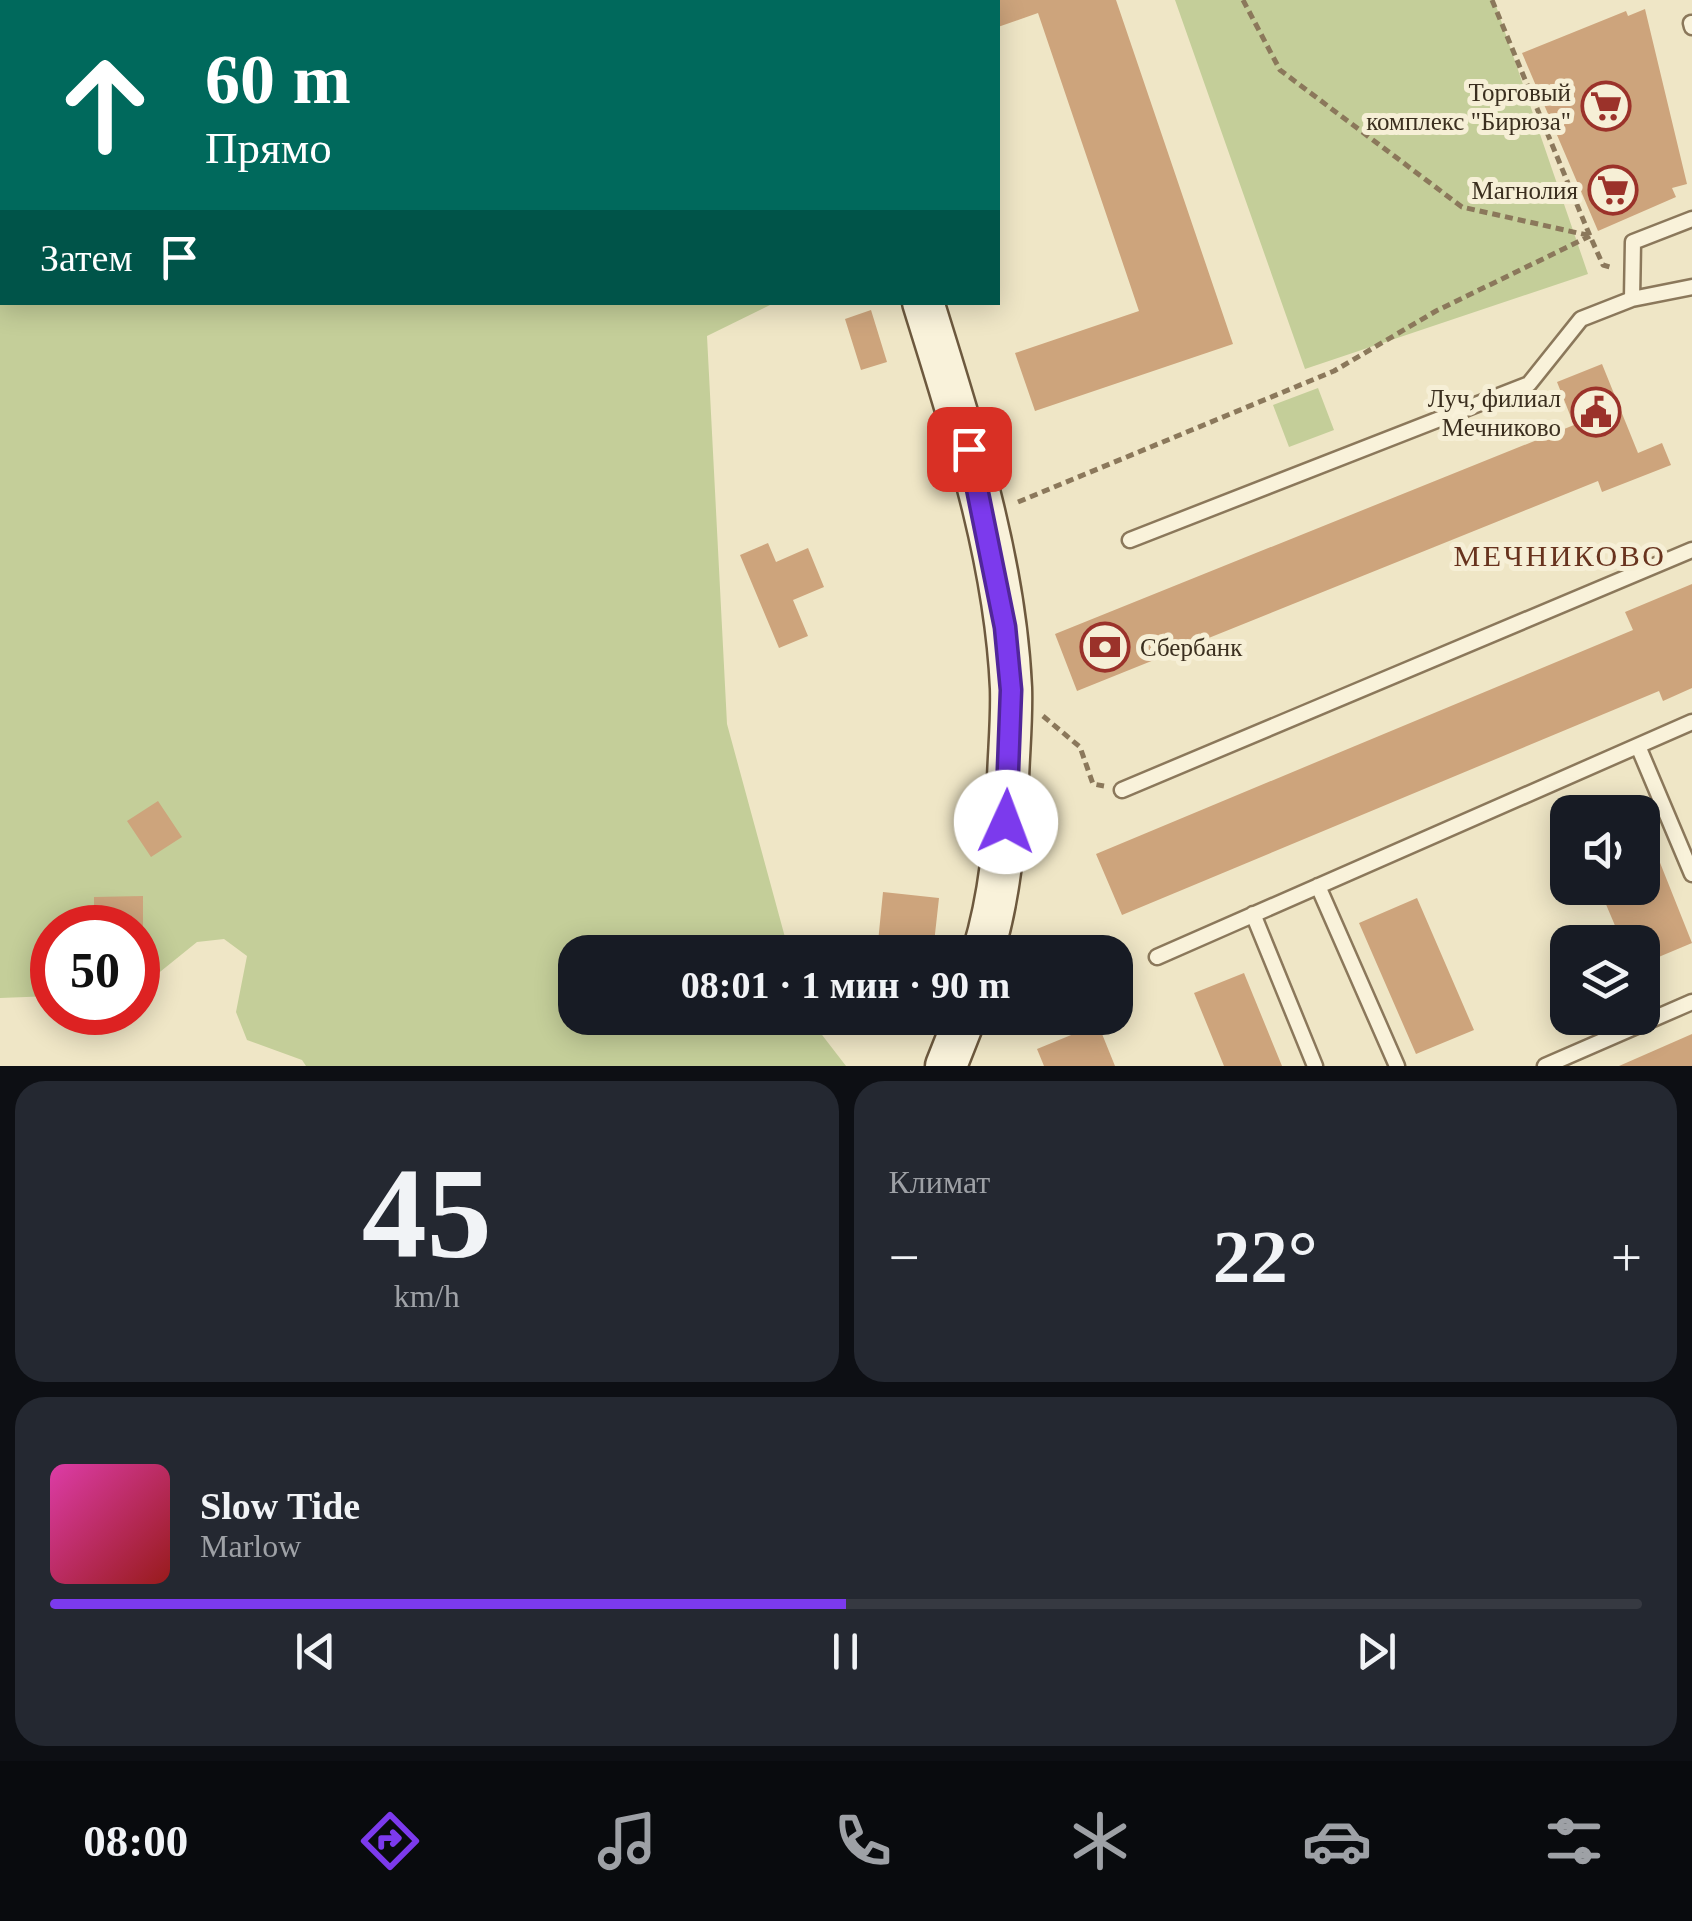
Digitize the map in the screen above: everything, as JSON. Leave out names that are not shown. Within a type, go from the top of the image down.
[{"type":"main road","points":[[924,305],[969,449],[994,569],[1011,690],[1004,839],[996,908],[989,935]]},
{"type":"main road","points":[[946,1066],[958,1035]]},
{"type":"lane","points":[[1632,298],[1633,242],[1692,219]]},
{"type":"lane","points":[[1130,540],[1529,384],[1582,319],[1632,298],[1692,288]]},
{"type":"lane","points":[[1122,790],[1692,550]]},
{"type":"lane","points":[[1157,957],[1638,746],[1690,728]]},
{"type":"lane","points":[[1638,746],[1692,874]]},
{"type":"lane","points":[[1318,886],[1397,1066]]},
{"type":"lane","points":[[1253,914],[1315,1066]]},
{"type":"lane","points":[[1546,1066],[1692,1002]]},
{"type":"path","points":[[1244,0],[1280,70],[1462,207],[1590,236]]},
{"type":"path","points":[[1492,0],[1603,265],[1631,269]]},
{"type":"path","points":[[1010,505],[1334,370],[1436,311],[1590,236]]},
{"type":"path","points":[[1080,747],[1093,784]]},
{"type":"green space","points":[[1175,0],[1494,0],[1588,274],[1305,369]]},
{"type":"green space","points":[[0,305],[770,305],[707,336],[727,724],[784,935],[558,935],[558,1035],[822,1035],[846,1066],[306,1066],[302,1060],[247,1040],[236,1012],[247,956],[224,939],[197,942],[160,972],[160,905],[30,905],[30,997],[0,998]]},
{"type":"green space","points":[[1318,388],[1334,430],[1289,447],[1273,405]]},
{"type":"building","points":[[1000,0],[1116,0],[1233,344],[1035,411],[1015,353],[1139,311],[1038,13],[1000,26]]},
{"type":"building","name":"Торговый комплекс \"Бирюза\"","points":[[1645,9],[1687,184],[1672,188],[1676,197],[1598,231],[1522,53],[1626,11],[1628,16]]},
{"type":"building","points":[[871,310],[887,362],[861,370],[845,319]]},
{"type":"building","points":[[1602,364],[1638,453],[1662,443],[1671,465],[1602,492],[1598,481],[1077,691],[1055,634],[1574,425],[1557,382]]},
{"type":"building","points":[[768,543],[776,562],[808,548],[824,587],[793,600],[808,636],[779,648],[740,555]]},
{"type":"building","points":[[1692,584],[1692,688],[1663,701],[1659,691],[1122,915],[1096,854],[1633,630],[1625,612]]},
{"type":"building","points":[[158,801],[182,837],[151,857],[127,821]]},
{"type":"building","points":[[1660,863],[1692,943],[1660,956],[1660,925],[1615,925],[1606,905],[1660,905]]},
{"type":"building","points":[[883,892],[939,898],[935,935],[879,935]]},
{"type":"building","points":[[143,896],[143,905],[94,905],[94,897]]},
{"type":"building","points":[[1417,898],[1474,1030],[1416,1054],[1359,923]]},
{"type":"building","points":[[1244,973],[1282,1066],[1224,1066],[1194,993]]},
{"type":"building","points":[[1692,1034],[1692,1066],[1619,1066]]},
{"type":"building","points":[[1071,1035],[1102,1035],[1115,1066],[1044,1066],[1037,1049]]},
{"type":"place","name":"Торговый комплекс \"Бирюза\"","points":[[1606,106]]},
{"type":"place","name":"Магнолия","points":[[1613,190]]},
{"type":"place","name":"Луч, филиал Мечниково","points":[[1596,412]]},
{"type":"place","name":"Сбербанк","points":[[1105,647]]},
{"type":"district","name":"МЕЧНИКОВО","points":[[1560,555]]},
{"type":"route","points":[[969,449],[1005,627],[1011,690],[1006,822]]}]
